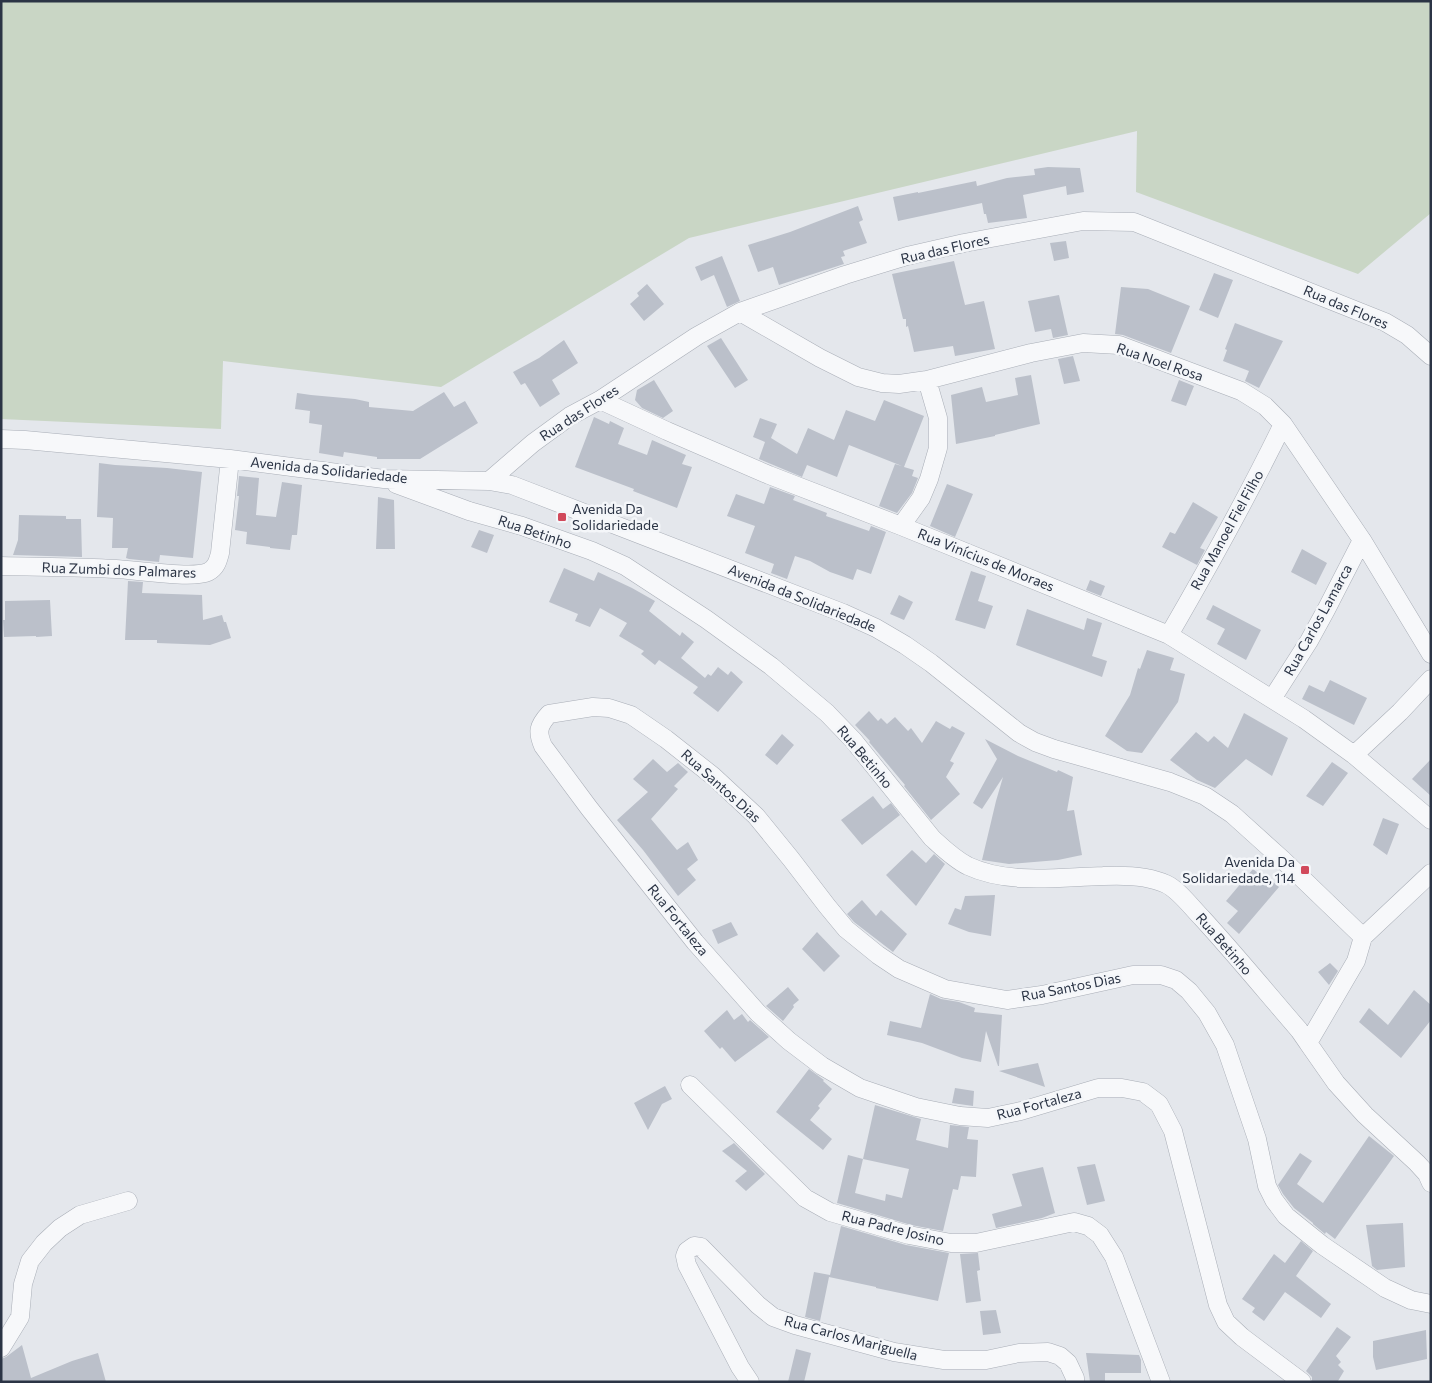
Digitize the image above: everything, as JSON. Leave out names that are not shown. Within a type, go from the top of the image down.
[{"type":"street","name":"Rua das Flores","points":[[489,481],[532,443],[570,416],[600,400],[697,336],[740,312],[845,275],[907,256],[1074,222],[1106,220],[1134,222],[1384,322],[1407,335],[1431,356]]},
{"type":"street","name":"Rua Noel Rosa","points":[[740,312],[820,358],[858,377],[882,382],[899,384],[928,380],[1031,353],[1083,343],[1119,345],[1241,391],[1265,406],[1283,424],[1362,540],[1431,654]]},
{"type":"street","points":[[901,526],[921,498],[938,448],[938,418],[928,380]]},
{"type":"street","name":"Rua Vinícius de Moraes","points":[[600,400],[769,475],[901,526],[1169,635],[1304,719],[1354,754],[1431,820]]},
{"type":"street","name":"Rua Manoel Fiel Filho","points":[[1169,635],[1258,474],[1283,424]]},
{"type":"street","name":"Avenida da Solidariedade","points":[[1,439],[230,459],[384,479],[489,481],[512,485],[538,494],[860,620],[876,628],[930,663],[1019,733],[1035,742],[1170,782],[1205,796],[1232,814],[1363,937]]},
{"type":"street","name":"Rua Zumbi dos Palmares","points":[[1,566],[115,569],[174,574],[208,572],[217,564],[220,553],[230,459]]},
{"type":"street","name":"Rua Betinho","points":[[384,479],[469,511],[522,526],[592,551],[625,566],[706,619],[771,666],[827,713],[853,740],[932,838],[946,851],[967,865],[987,873],[1020,878],[1127,875],[1167,884],[1182,897],[1215,933],[1299,1030],[1308,1043]]},
{"type":"street","name":"Rua Carlos Lamarca","points":[[1272,699],[1314,633],[1362,540]]},
{"type":"street","points":[[1354,754],[1400,712],[1431,679]]},
{"type":"street","name":"Rua Santos Dias","points":[[549,714],[594,707],[609,708],[631,715],[666,739],[714,776],[756,816],[846,928],[878,955],[900,969],[944,989],[1007,1000],[1042,995],[1133,975],[1161,975],[1176,980],[1207,1013],[1225,1045],[1257,1139],[1267,1186],[1274,1200],[1286,1216],[1322,1245],[1385,1288],[1411,1300],[1431,1304]]},
{"type":"street","name":"Rua Fortaleza","points":[[549,714],[541,723],[539,736],[543,746],[589,808],[695,942],[758,1013],[789,1041],[822,1066],[860,1088],[916,1108],[960,1116],[988,1118],[1021,1111],[1098,1088],[1122,1088],[1143,1092],[1159,1104],[1173,1132],[1218,1305],[1226,1322],[1242,1338],[1302,1382]]},
{"type":"street","points":[[1431,874],[1363,937],[1356,961],[1308,1043],[1336,1083],[1365,1115],[1427,1174],[1431,1183]]},
{"type":"street","name":"Rua Padre Josino","points":[[690,1086],[805,1198],[830,1212],[909,1235],[951,1243],[976,1243],[1074,1222],[1088,1226],[1100,1235],[1114,1257],[1160,1382]]},
{"type":"street","points":[[1,1348],[20,1317],[23,1284],[30,1261],[44,1243],[60,1228],[80,1215],[128,1201]]},
{"type":"street","name":"Rua Carlos Mariguella","points":[[750,1382],[740,1368],[687,1266],[685,1256],[687,1251],[694,1246],[701,1247],[758,1305],[773,1316],[795,1326],[894,1352],[944,1360],[986,1360],[1019,1354],[1048,1352],[1060,1356],[1068,1363],[1075,1382]]},
{"type":"green space","points":[[1,1],[1431,1],[1431,213],[1358,274],[1136,192],[1137,131],[689,238],[441,387],[223,361],[221,429],[1,419]]},
{"type":"building","points":[[1048,167],[1080,168],[1084,192],[1067,195],[1066,186],[1023,195],[1027,218],[988,223],[982,203],[898,221],[893,197],[976,181],[977,186],[1007,178],[1035,175],[1034,169]]},
{"type":"building","points":[[858,206],[863,220],[859,222],[867,243],[843,251],[845,256],[841,257],[844,264],[779,285],[773,267],[758,272],[748,245],[790,232]]},
{"type":"building","points":[[1066,241],[1069,258],[1054,261],[1050,243]]},
{"type":"building","points":[[722,256],[740,301],[727,307],[714,275],[701,281],[695,267]]},
{"type":"building","points":[[954,261],[965,305],[984,301],[995,349],[955,356],[953,346],[914,352],[908,326],[906,327],[906,319],[903,319],[892,274]]},
{"type":"building","points":[[1214,273],[1233,280],[1218,318],[1199,310]]},
{"type":"building","points":[[647,284],[664,304],[644,321],[630,304],[639,296],[637,293]]},
{"type":"building","points":[[1121,287],[1148,289],[1190,306],[1171,353],[1123,335],[1115,334]]},
{"type":"building","points":[[1059,295],[1068,335],[1053,338],[1051,329],[1035,332],[1028,301]]},
{"type":"building","points":[[1235,323],[1283,341],[1259,388],[1245,381],[1249,371],[1223,361],[1227,350],[1225,349]]},
{"type":"building","points":[[721,338],[748,380],[735,388],[707,346]]},
{"type":"building","points":[[564,340],[578,363],[552,380],[560,394],[540,407],[525,383],[521,385],[513,372],[539,358]]},
{"type":"building","points":[[1073,356],[1080,381],[1064,384],[1058,359]]},
{"type":"building","points":[[1031,375],[1040,424],[956,444],[951,395],[982,387],[986,402],[1018,395],[1015,378]]},
{"type":"building","points":[[654,380],[673,411],[663,418],[642,408],[635,400],[637,390]]},
{"type":"building","points":[[1179,380],[1194,386],[1186,406],[1171,401]]},
{"type":"building","points":[[444,392],[454,407],[465,401],[478,423],[420,459],[377,459],[377,457],[344,452],[343,457],[319,453],[322,425],[309,423],[310,411],[295,409],[297,393],[355,399],[369,402],[369,407],[413,411]]},
{"type":"building","points":[[884,400],[924,416],[904,467],[914,470],[912,476],[918,478],[912,493],[897,513],[879,506],[895,464],[902,466],[849,445],[837,477],[807,465],[802,477],[759,459],[765,442],[753,437],[760,418],[777,424],[771,438],[797,454],[808,428],[834,440],[846,410],[875,421]]},
{"type":"building","points":[[594,417],[609,424],[610,421],[624,428],[618,444],[647,455],[652,440],[686,455],[682,464],[692,467],[677,508],[633,491],[634,489],[575,467]]},
{"type":"building","points":[[99,463],[202,472],[193,558],[160,555],[159,562],[129,559],[126,558],[128,548],[112,548],[113,518],[97,517]]},
{"type":"building","points":[[239,476],[259,478],[256,515],[276,517],[282,482],[302,485],[297,535],[292,535],[290,550],[246,544],[247,532],[235,530]]},
{"type":"building","points":[[947,484],[973,494],[955,537],[930,526]]},
{"type":"building","points":[[770,487],[795,496],[793,500],[827,513],[826,516],[869,531],[871,526],[886,532],[871,574],[857,569],[853,580],[795,556],[787,579],[771,573],[774,564],[745,553],[755,526],[727,516],[736,494],[764,504]]},
{"type":"building","points":[[378,497],[394,500],[395,549],[376,549]]},
{"type":"building","points":[[1193,502],[1218,517],[1200,548],[1205,550],[1197,565],[1162,547],[1170,532],[1175,534]]},
{"type":"building","points":[[19,515],[66,516],[66,519],[81,519],[82,557],[13,555],[18,540]]},
{"type":"building","points":[[479,530],[494,535],[487,553],[471,547]]},
{"type":"building","points":[[1302,549],[1327,563],[1316,585],[1291,572]]},
{"type":"building","points":[[564,568],[594,581],[598,572],[655,601],[649,611],[680,636],[682,632],[694,642],[681,658],[705,678],[708,674],[711,676],[718,667],[728,675],[731,671],[743,682],[718,712],[693,693],[698,687],[659,660],[655,665],[641,654],[644,651],[619,636],[627,623],[600,608],[590,627],[575,621],[578,614],[549,602]]},
{"type":"building","points":[[971,571],[986,576],[978,601],[993,606],[985,629],[955,620]]},
{"type":"building","points":[[1090,580],[1105,586],[1101,596],[1086,590]]},
{"type":"building","points":[[128,581],[143,582],[142,593],[202,595],[203,620],[222,615],[231,638],[210,645],[157,643],[157,640],[125,640]]},
{"type":"building","points":[[899,595],[913,602],[904,620],[890,614]]},
{"type":"building","points":[[50,600],[52,636],[4,637],[5,601]]},
{"type":"building","points":[[1213,605],[1261,630],[1246,660],[1217,644],[1225,629],[1206,619]]},
{"type":"building","points":[[1027,609],[1084,630],[1087,618],[1102,623],[1092,656],[1107,661],[1102,677],[1016,645]]},
{"type":"building","points":[[1147,650],[1174,658],[1170,670],[1185,674],[1178,702],[1142,753],[1127,751],[1105,736],[1130,695],[1138,668],[1140,669]]},
{"type":"building","points":[[1330,680],[1367,698],[1354,725],[1302,699],[1309,685],[1324,692]]},
{"type":"building","points":[[869,711],[878,721],[881,718],[887,724],[895,717],[908,731],[911,728],[922,743],[936,721],[950,729],[952,726],[965,733],[950,761],[954,763],[946,777],[960,794],[931,820],[870,741],[855,725]]},
{"type":"building","points":[[1244,713],[1288,738],[1272,776],[1246,759],[1215,788],[1197,780],[1170,760],[1196,732],[1208,742],[1214,736],[1228,748]]},
{"type":"building","points":[[782,734],[794,745],[777,765],[765,755]]},
{"type":"building","points":[[985,739],[1018,756],[1073,777],[1067,811],[1074,810],[1082,855],[1058,860],[1009,864],[982,860],[1003,777],[982,809],[973,803],[997,759]]},
{"type":"building","points":[[653,759],[667,772],[678,763],[688,772],[674,786],[678,789],[651,819],[677,850],[688,842],[698,860],[687,869],[696,880],[678,896],[617,820],[648,792],[633,779]]},
{"type":"building","points":[[1431,759],[1431,796],[1412,779]]},
{"type":"building","points":[[1332,762],[1348,773],[1323,806],[1306,796]]},
{"type":"building","points":[[873,796],[883,809],[891,803],[900,815],[862,845],[841,820]]},
{"type":"building","points":[[1383,818],[1399,824],[1387,855],[1373,845]]},
{"type":"building","points":[[912,850],[926,863],[934,854],[945,864],[916,906],[886,875]]},
{"type":"building","points":[[1253,869],[1279,887],[1239,934],[1227,923],[1238,911],[1226,901]]},
{"type":"building","points":[[995,895],[991,936],[969,932],[948,924],[955,908],[961,910],[965,896]]},
{"type":"building","points":[[862,900],[876,916],[881,910],[907,934],[893,952],[854,922],[847,914]]},
{"type":"building","points":[[731,922],[738,935],[718,944],[712,930]]},
{"type":"building","points":[[817,932],[840,956],[824,972],[802,949]]},
{"type":"building","points":[[1330,963],[1338,971],[1329,985],[1318,972]]},
{"type":"building","points":[[788,987],[799,1000],[793,1005],[794,1007],[783,1021],[766,1006]]},
{"type":"building","points":[[1414,990],[1431,1005],[1431,1020],[1401,1058],[1359,1022],[1369,1008],[1388,1025]]},
{"type":"building","points":[[930,994],[941,999],[959,1002],[975,1008],[974,1012],[1002,1015],[999,1066],[986,1031],[981,1062],[962,1058],[922,1043],[887,1035],[890,1021],[921,1028]]},
{"type":"building","points":[[727,1010],[734,1020],[742,1014],[748,1022],[750,1020],[769,1037],[735,1062],[704,1031]]},
{"type":"building","points":[[1038,1063],[1045,1087],[999,1071]]},
{"type":"building","points":[[809,1069],[824,1080],[832,1089],[818,1106],[820,1108],[810,1120],[832,1139],[823,1150],[776,1112]]},
{"type":"building","points":[[665,1086],[672,1099],[662,1104],[648,1130],[634,1103]]},
{"type":"building","points":[[955,1088],[974,1091],[973,1106],[952,1103]]},
{"type":"building","points":[[875,1105],[921,1119],[916,1140],[948,1148],[950,1125],[969,1127],[967,1139],[978,1140],[976,1177],[961,1176],[958,1190],[953,1189],[943,1231],[911,1225],[837,1203],[848,1155],[863,1159]],"holes":[[[863,1159],[909,1169],[902,1198],[886,1194],[885,1201],[855,1193]]]},
{"type":"building","points":[[1369,1136],[1394,1156],[1335,1239],[1326,1232],[1325,1234],[1294,1208],[1278,1185],[1300,1153],[1312,1161],[1297,1184],[1323,1203]]},
{"type":"building","points":[[734,1143],[765,1174],[746,1191],[735,1181],[747,1171],[722,1151]]},
{"type":"building","points":[[1095,1164],[1105,1201],[1087,1205],[1077,1167]]},
{"type":"building","points":[[1043,1167],[1055,1213],[1042,1218],[996,1228],[992,1214],[1022,1206],[1012,1174]]},
{"type":"building","points":[[1403,1223],[1405,1267],[1377,1270],[1372,1266],[1366,1225]]},
{"type":"building","points":[[841,1226],[906,1245],[949,1253],[938,1301],[829,1277],[820,1321],[805,1317],[814,1272],[830,1275]]},
{"type":"building","points":[[1301,1241],[1313,1251],[1296,1276],[1331,1304],[1321,1318],[1285,1292],[1264,1321],[1252,1312],[1255,1308],[1242,1299],[1274,1254],[1285,1263]]},
{"type":"building","points":[[978,1253],[980,1270],[977,1271],[981,1301],[966,1303],[960,1254]]},
{"type":"building","points":[[996,1310],[1001,1333],[983,1335],[980,1311]]},
{"type":"building","points":[[1337,1327],[1351,1337],[1336,1356],[1341,1362],[1338,1365],[1344,1371],[1338,1381],[1312,1382],[1312,1377],[1306,1371]]},
{"type":"building","points":[[1426,1330],[1427,1359],[1376,1370],[1373,1357],[1373,1341]]},
{"type":"building","points":[[22,1345],[31,1378],[72,1361],[98,1353],[106,1382],[1,1382],[1,1359]]},
{"type":"building","points":[[796,1349],[811,1353],[804,1382],[788,1382]]},
{"type":"building","points":[[1086,1353],[1139,1355],[1141,1373],[1105,1373],[1105,1382],[1090,1382]]},
{"type":"place","name":"Avenida Da Solidariedade","points":[[562,517]]},
{"type":"place","name":"Avenida Da Solidariedade, 114","points":[[1305,870]]}]
